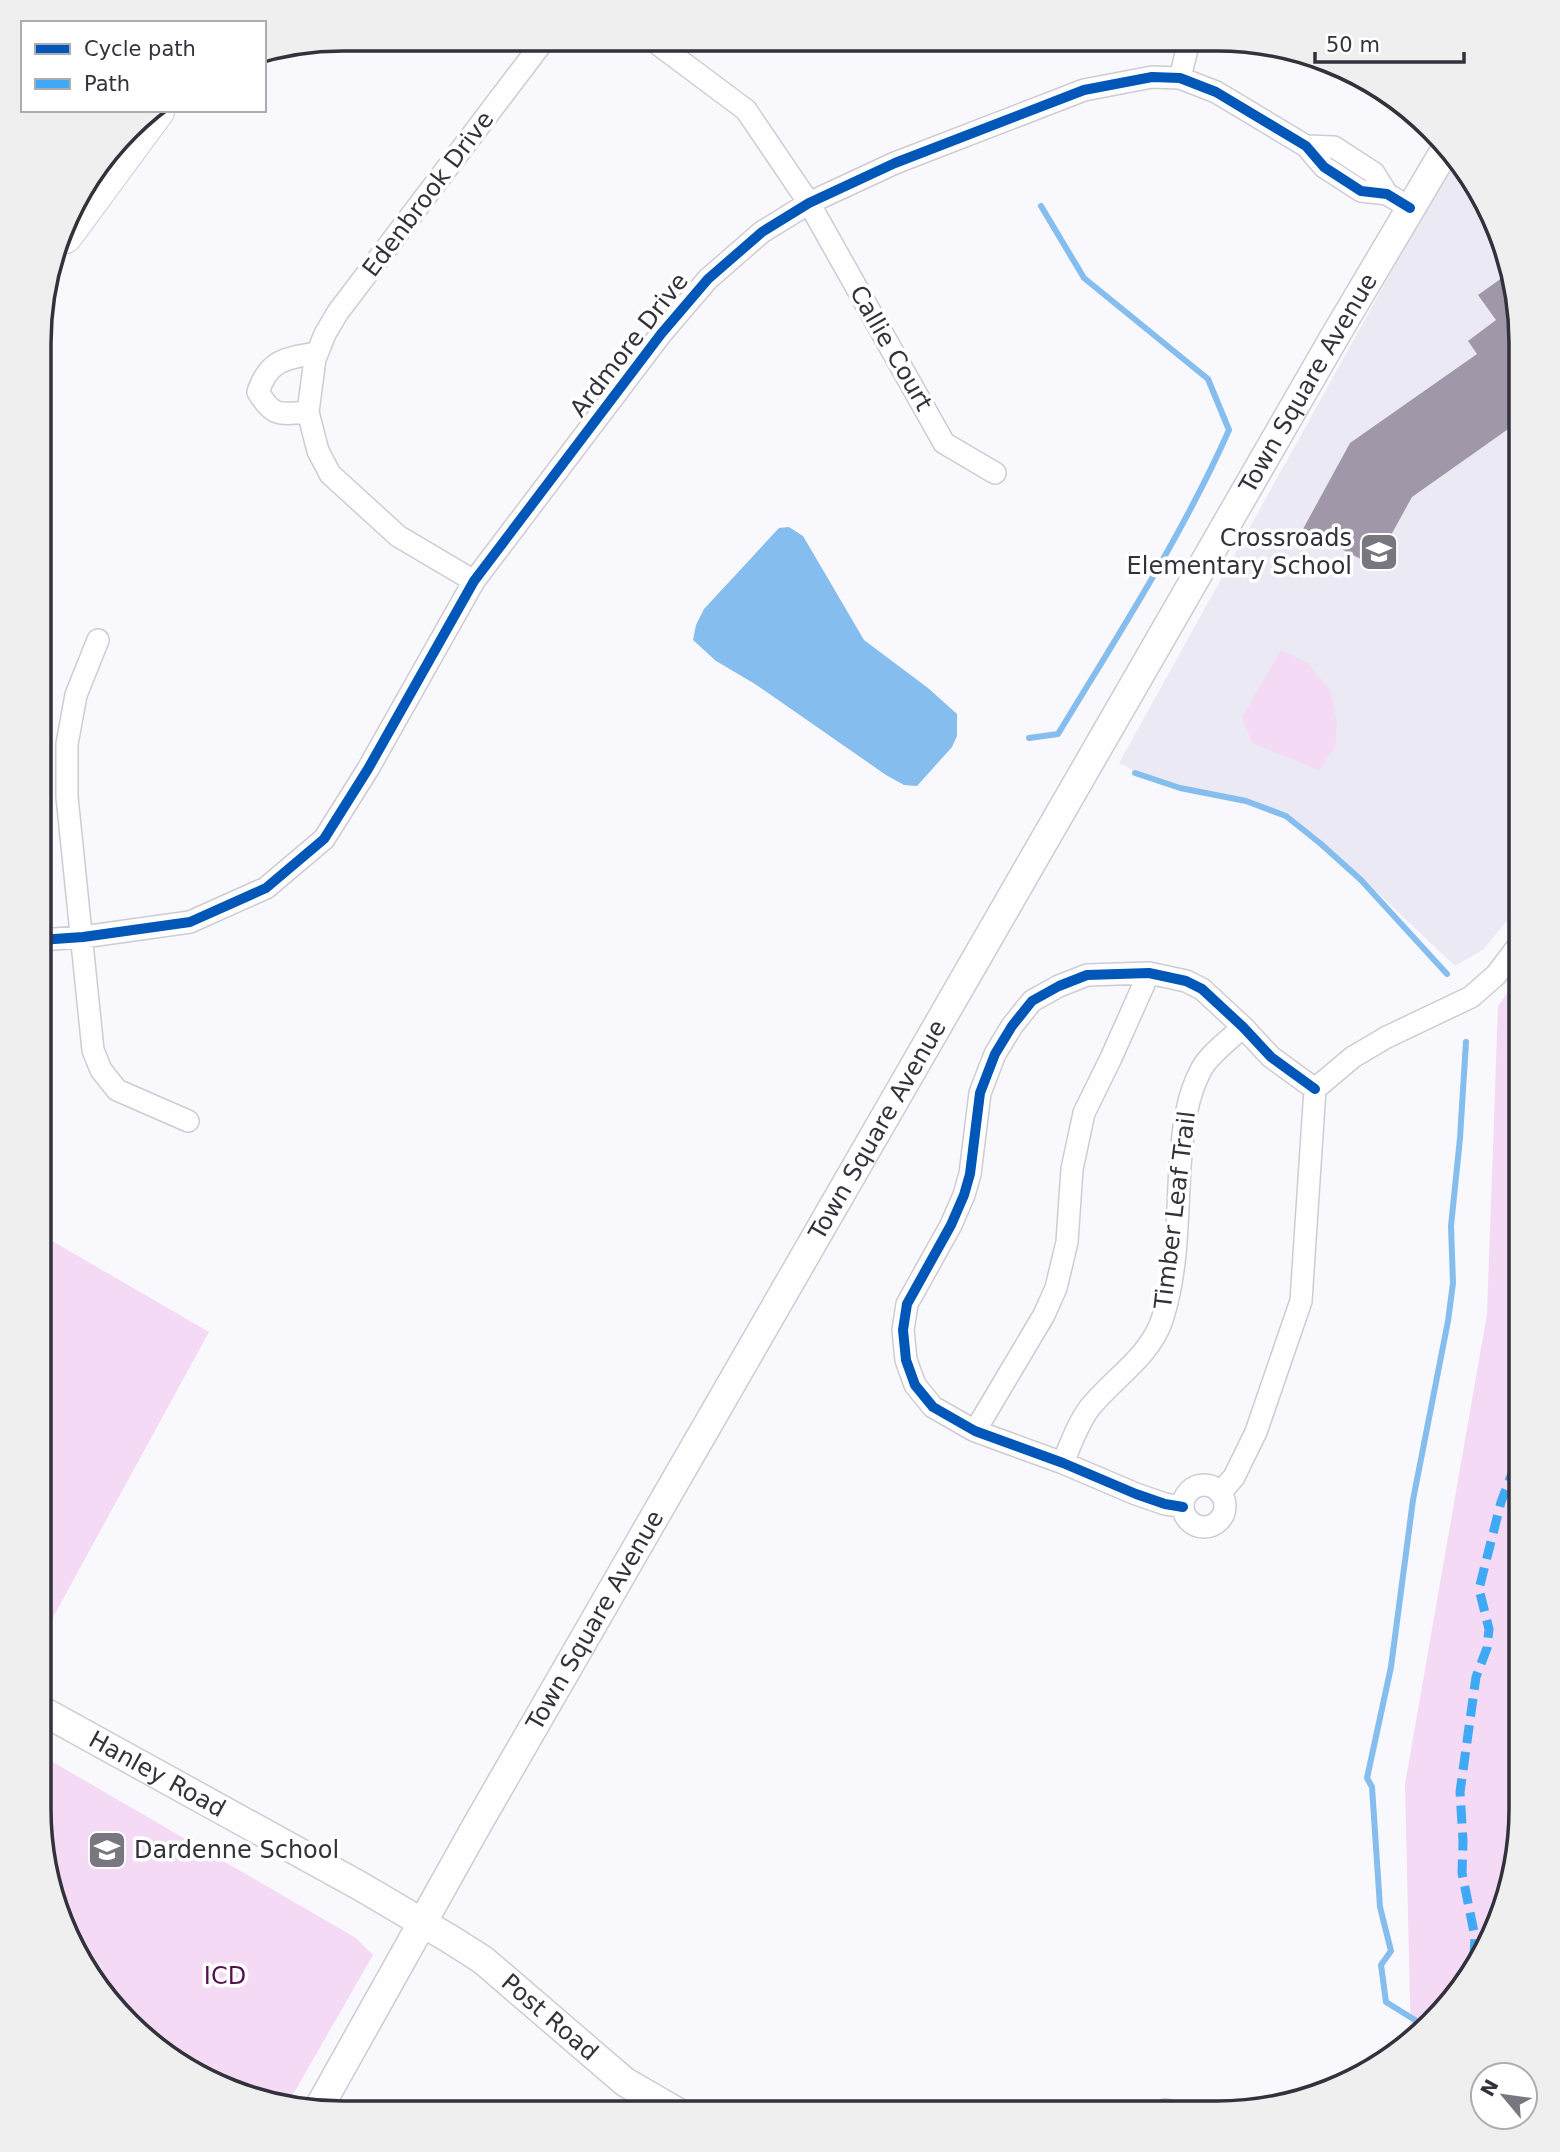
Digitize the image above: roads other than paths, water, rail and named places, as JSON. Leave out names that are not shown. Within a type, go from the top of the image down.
[{"type":"highway","points":[[84,208],[139,133]]},
{"type":"main road","name":"Town Square Avenue","points":[[323,2101],[1399,201],[1441,155]]},
{"type":"main road","name":"Hanley Road","points":[[51,1716],[422,1922]]},
{"type":"main road","name":"Post Road","points":[[422,1922],[483,1960],[625,2082],[658,2101]]},
{"type":"street","name":"Edenbrook Drive","points":[[474,581],[398,536],[330,474],[318,451],[308,412],[315,359],[338,312],[536,51]]},
{"type":"street","name":"Callie Court","points":[[667,51],[746,110],[808,203],[944,443],[995,473]]},
{"type":"street","points":[[1180,78],[1187,51]]},
{"type":"street","name":"Ardmore Drive","points":[[51,939],[190,922],[266,888],[324,839],[368,769],[474,581],[662,334],[708,279],[762,232],[808,203],[895,163],[1084,90],[1152,77],[1180,78],[1216,92],[1306,146],[1324,167],[1361,191],[1399,201]]},
{"type":"street","points":[[308,412],[281,414],[267,407],[258,392],[262,380],[272,366],[294,356],[317,353]]},
{"type":"street","points":[[98,640],[76,695],[67,744],[66,797],[93,1050],[101,1070],[117,1090],[188,1121]]},
{"type":"street","points":[[1220,1493],[1234,1477],[1256,1432],[1301,1301],[1315,1089],[1353,1057],[1387,1037],[1471,997],[1496,975],[1509,958]]},
{"type":"street","points":[[1183,1507],[1136,1494],[1063,1463],[975,1431],[933,1407],[915,1385],[906,1360],[903,1330],[907,1304],[951,1225],[964,1195],[970,1174],[980,1093],[995,1054],[1031,1001],[1059,986],[1087,975],[1149,973],[1186,981],[1202,989],[1244,1027],[1271,1057],[1315,1089]]},
{"type":"street","points":[[975,1431],[1044,1315],[1056,1288],[1067,1242],[1072,1169],[1084,1113],[1149,973]]},
{"type":"street","name":"Timber Leaf Trail","points":[[1063,1463],[1071,1441],[1087,1412],[1148,1347],[1161,1323],[1169,1297],[1184,1121],[1191,1091],[1203,1065],[1244,1027]]},
{"type":"street","points":[[1208,1486],[1220,1493],[1224,1512],[1216,1523],[1203,1527],[1190,1523],[1185,1517],[1185,1497],[1194,1488],[1208,1486]]},
{"type":"water","points":[[789,527],[803,536],[864,640],[928,688],[957,714],[957,736],[952,747],[917,786],[904,785],[886,775],[755,684],[716,661],[693,640],[696,625],[704,609],[779,528]]},
{"type":"waterway","points":[[1029,738],[1058,734],[1170,547],[1229,430],[1208,379],[1084,278],[1041,206]]},
{"type":"waterway","points":[[1135,773],[1180,788],[1246,801],[1286,816],[1361,880],[1447,974]]},
{"type":"waterway","points":[[1417,2023],[1386,2002],[1381,1965],[1391,1951],[1380,1907],[1372,1787],[1367,1778],[1391,1667],[1413,1500],[1448,1321],[1453,1283],[1451,1226],[1466,1042]]},
{"type":"place","name":"Crossroads Elementary School","points":[[1379,552]]},
{"type":"place","name":"Dardenne School","points":[[107,1850]]},
{"type":"park label","name":"ICD","points":[[225,1976]]}]
